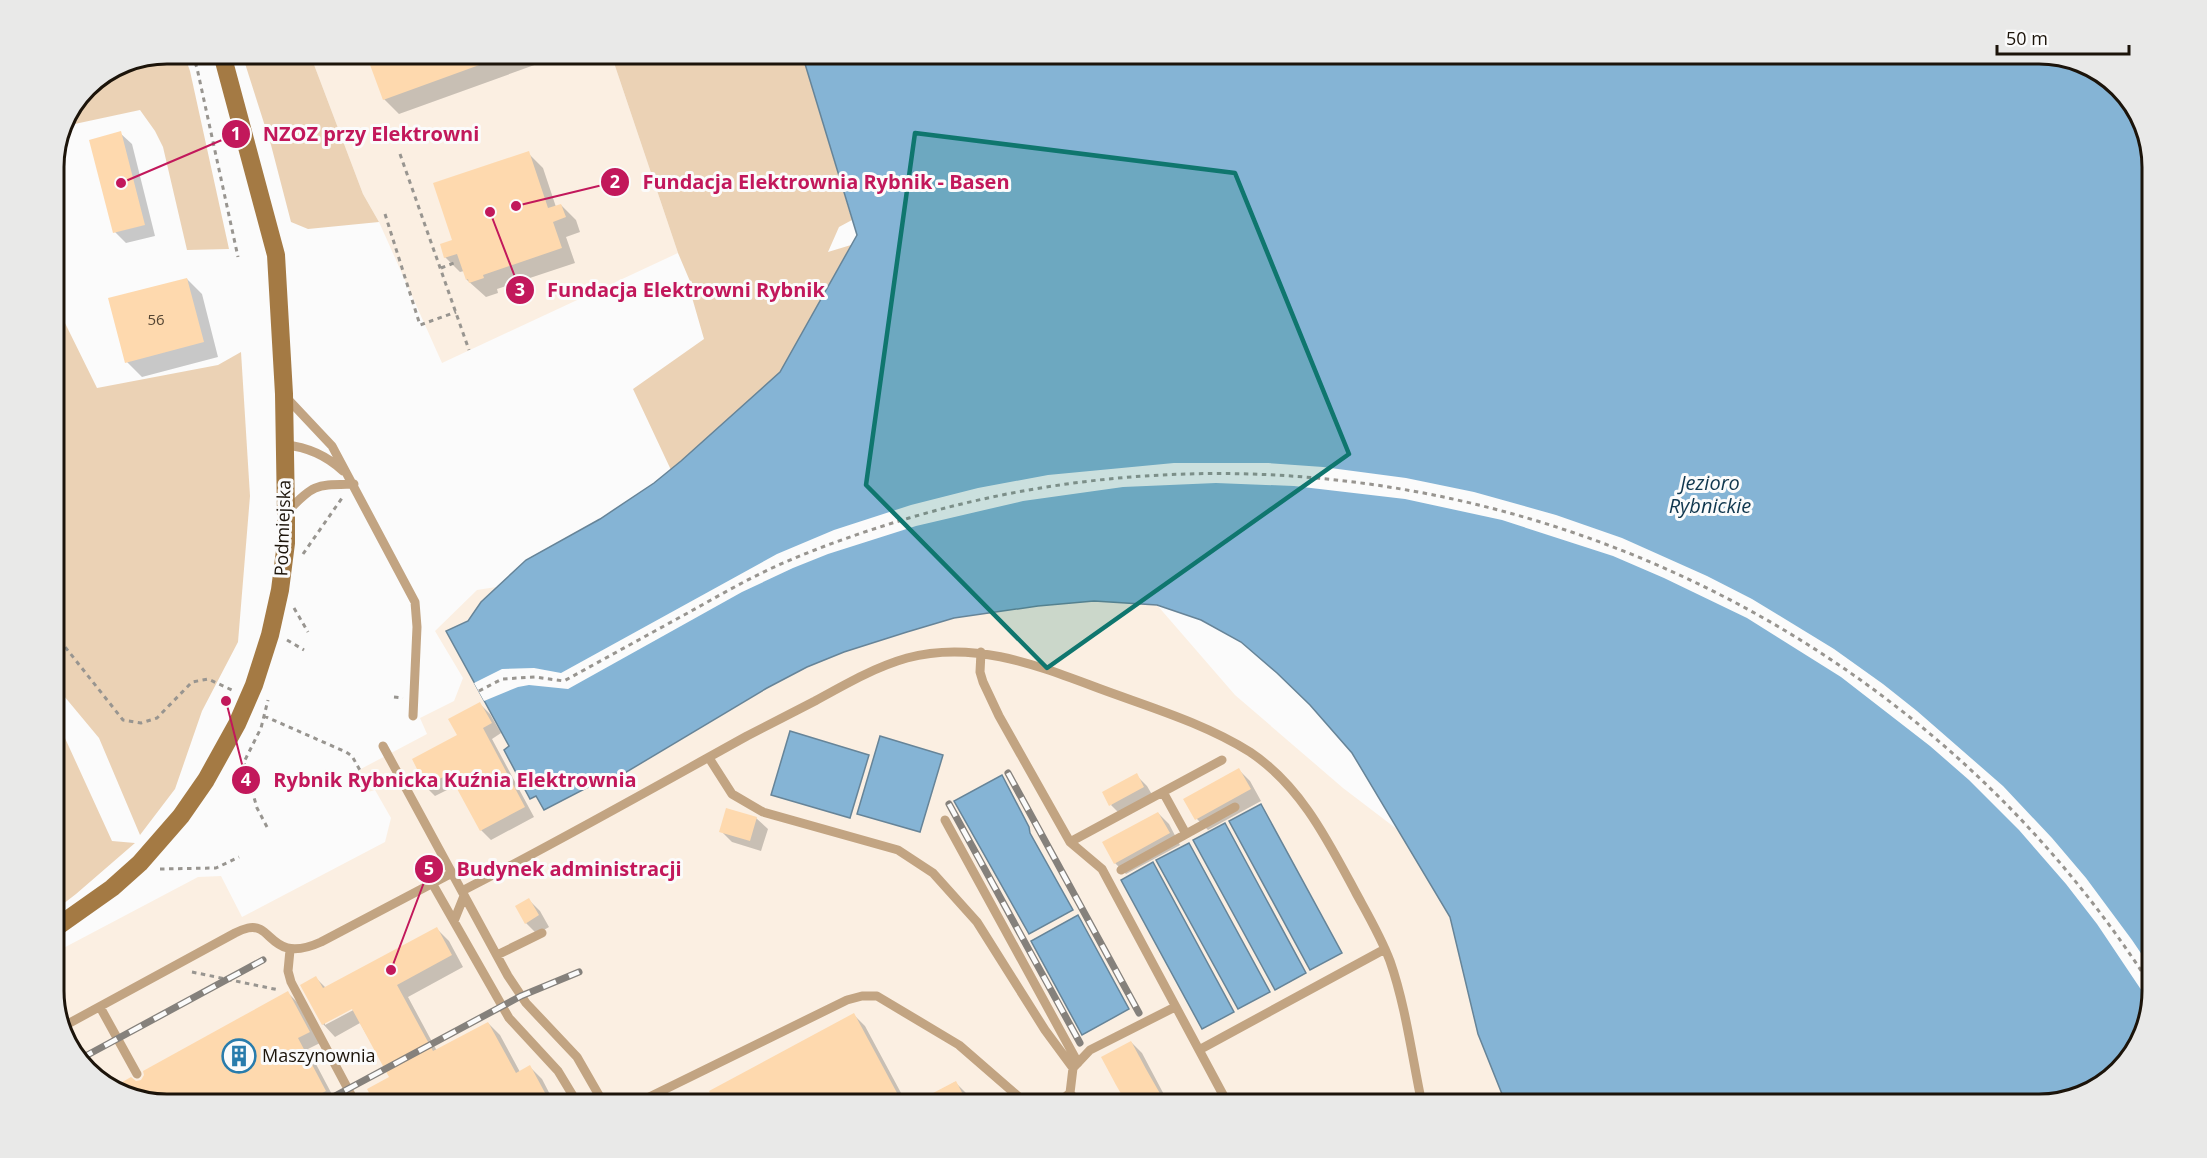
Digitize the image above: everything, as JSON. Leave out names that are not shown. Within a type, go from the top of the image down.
[{"type":"street","name":"Podmiejska","points":[[65,921],[112,888],[140,863],[164,837],[206,780],[250,697],[270,635],[280,591],[286,543],[286,513],[284,394],[276,255],[225,64]]},
{"type":"lane","points":[[284,394],[332,446],[415,602],[417,627],[413,716]]},
{"type":"lane","points":[[285,445],[303,447],[323,456],[354,484]]},
{"type":"lane","points":[[286,513],[304,493],[312,488],[321,485],[354,484]]},
{"type":"lane","points":[[981,652],[980,672],[987,693],[1070,842],[1102,869],[1223,1094]]},
{"type":"lane","points":[[454,921],[463,893],[855,679],[893,663],[935,653],[981,652],[1038,665],[1170,715],[1232,742],[1268,765],[1297,794],[1335,855],[1385,949],[1402,1004],[1420,1094]]},
{"type":"lane","points":[[383,746],[496,955],[526,1003],[577,1057],[598,1094]]},
{"type":"lane","points":[[709,758],[732,794],[763,812],[898,850],[933,873],[977,922],[1045,1030],[1076,1065]]},
{"type":"lane","points":[[1070,842],[1222,760]]},
{"type":"lane","points":[[1163,792],[1185,834]]},
{"type":"lane","points":[[1121,870],[1235,807]]},
{"type":"lane","points":[[945,820],[1076,1065]]},
{"type":"lane","points":[[70,1023],[249,927],[262,930],[279,946],[290,950],[301,950],[321,942],[452,873]]},
{"type":"lane","points":[[432,883],[509,1018],[558,1071],[572,1094]]},
{"type":"lane","points":[[496,955],[542,933]]},
{"type":"lane","points":[[1199,1050],[1385,949]]},
{"type":"lane","points":[[290,950],[288,971],[294,989],[351,1094]]},
{"type":"lane","points":[[655,1094],[847,1000],[862,996],[876,996],[959,1045],[1015,1094]]},
{"type":"lane","points":[[100,1007],[137,1074]]},
{"type":"lane","points":[[1071,1093],[1076,1065],[1090,1050],[1175,1007]]},
{"type":"path","points":[[196,64],[238,257]]},
{"type":"path","points":[[400,154],[469,350]]},
{"type":"path","points":[[385,214],[420,325],[456,312]]},
{"type":"path","points":[[441,268],[454,263]]},
{"type":"path","points":[[479,692],[502,679],[535,677],[564,681],[773,567],[882,526],[1019,491],[1112,478],[1237,474],[1321,478],[1429,493],[1526,517],[1626,551],[1738,603],[1828,657],[1882,695],[1932,735],[2008,806],[2085,893],[2142,973]]},
{"type":"path","points":[[299,559],[341,498],[354,484]]},
{"type":"path","points":[[290,612],[291,603],[308,632]]},
{"type":"path","points":[[282,648],[284,639],[304,650]]},
{"type":"path","points":[[65,647],[123,720],[141,723],[157,718],[192,682],[208,679],[250,697]]},
{"type":"path","points":[[267,827],[257,808],[244,762],[261,728],[269,695]]},
{"type":"path","points":[[264,716],[346,752],[352,756],[362,774]]},
{"type":"path","points":[[159,869],[216,868],[239,857]]},
{"type":"path","points":[[182,970],[281,990],[294,989]]},
{"type":"highlighted area","points":[[915,133],[1235,173],[1349,454],[1047,668],[866,485]]},
{"type":"shaded area","points":[[188,64],[229,249],[187,250],[163,147],[140,110],[74,124],[86,105],[116,78],[147,66]]},
{"type":"shaded area","points":[[245,64],[314,64],[363,194],[379,222],[308,229],[291,222],[271,145]]},
{"type":"shaded area","points":[[314,64],[614,64],[678,253],[442,363],[379,222],[363,194]]},
{"type":"shaded area","points":[[614,64],[805,64],[852,220],[839,227],[828,252],[851,245],[780,372],[671,470],[633,389],[704,339],[689,287],[692,286],[678,253]]},
{"type":"shaded area","points":[[65,323],[97,388],[218,365],[241,352],[250,496],[238,642],[202,711],[175,789],[140,835],[99,738],[65,697]]},
{"type":"shaded area","points":[[496,587],[481,602],[468,621],[446,631],[509,746],[505,751],[530,798],[536,796],[544,810],[594,784],[603,785],[767,688],[807,667],[844,652],[954,618],[992,612],[1057,603],[1094,601],[1157,605],[1235,695],[1343,788],[1465,881],[1576,1094],[167,1094],[134,1088],[110,1076],[82,1048],[70,1024],[65,997],[65,947],[198,877],[221,876],[242,917],[385,842],[391,818],[375,790],[368,792],[357,771],[427,734],[420,718],[454,701],[463,678],[435,631],[477,590]]},
{"type":"shaded area","points":[[65,738],[112,841],[135,843],[65,902]]},
{"type":"water","name":"Jezioro Rybnickie","points":[[805,64],[2040,64],[2073,70],[2097,82],[2117,100],[2132,122],[2141,147],[2142,161],[2142,991],[2141,1011],[2125,1048],[2107,1068],[2085,1083],[2053,1093],[2040,1094],[1502,1094],[1478,1034],[1450,917],[1352,753],[1310,705],[1241,642],[1201,620],[1157,605],[1094,601],[954,618],[844,652],[807,667],[767,688],[603,786],[594,784],[544,810],[536,796],[530,799],[504,750],[509,746],[446,631],[468,621],[481,602],[526,560],[600,519],[654,483],[780,372],[857,235]]},
{"type":"water","points":[[790,731],[869,755],[850,818],[771,795]]},
{"type":"water","points":[[880,736],[943,755],[920,832],[857,814]]},
{"type":"water","points":[[1002,775],[1030,833],[1073,910],[1029,934],[954,801]]},
{"type":"water","points":[[1261,804],[1342,953],[1310,970],[1229,821]]},
{"type":"water","points":[[1225,823],[1306,973],[1275,990],[1193,840]]},
{"type":"water","points":[[1189,843],[1270,992],[1238,1009],[1156,860]]},
{"type":"water","points":[[1153,862],[1234,1012],[1202,1029],[1121,880]]},
{"type":"water","points":[[1078,915],[1129,1009],[1082,1035],[1031,941]]},
{"type":"pier","points":[[1174,463],[1268,463],[1323,467],[1406,478],[1474,492],[1556,515],[1622,538],[1707,576],[1752,599],[1834,649],[1917,711],[2003,786],[2086,878],[2132,940],[2142,955],[2142,991],[2097,924],[2019,830],[1969,780],[1930,746],[1841,677],[1747,618],[1613,556],[1502,520],[1405,499],[1294,486],[1216,483],[1123,487],[1023,501],[916,526],[828,554],[793,568],[742,592],[568,689],[529,685],[518,687],[484,701],[474,683],[502,669],[534,668],[561,673],[777,554],[834,530],[911,505],[978,488],[1048,475]]},
{"type":"building","points":[[370,64],[482,64],[383,100]]},
{"type":"building","points":[[121,131],[145,225],[113,233],[89,140]]},
{"type":"building","points":[[529,151],[548,208],[561,204],[566,217],[553,222],[562,248],[483,275],[484,278],[469,283],[457,254],[444,258],[440,244],[452,240],[433,183]]},
{"type":"building","points":[[187,278],[204,342],[125,363],[108,298]]},
{"type":"building","points":[[480,702],[492,723],[483,728],[525,807],[480,831],[449,774],[424,787],[416,773],[418,771],[412,759],[457,735],[448,719]]},
{"type":"building","points":[[1239,768],[1251,789],[1195,820],[1183,799]]},
{"type":"building","points":[[1137,773],[1144,787],[1109,806],[1102,792]]},
{"type":"building","points":[[726,808],[757,817],[750,841],[719,832]]},
{"type":"building","points":[[1158,812],[1170,833],[1114,864],[1102,842]]},
{"type":"building","points":[[529,898],[539,915],[525,924],[515,906]]},
{"type":"building","points":[[437,927],[452,955],[397,985],[433,1051],[488,1022],[516,1073],[530,1065],[546,1094],[370,1094],[367,1089],[389,1077],[352,1009],[322,1025],[300,985],[316,976],[323,988]]},
{"type":"building","name":"Maszynownia","points":[[288,991],[310,1032],[298,1038],[326,1091],[320,1094],[167,1094],[147,1092],[121,1083],[131,1077],[136,1081],[141,1080],[144,1075],[143,1071]]},
{"type":"building","points":[[854,1013],[898,1094],[711,1094],[709,1091]]},
{"type":"building","points":[[1131,1041],[1160,1094],[1121,1094],[1101,1057]]},
{"type":"building","points":[[956,1081],[963,1094],[931,1094]]},
{"type":"railway","points":[[1008,773],[1139,1013]]},
{"type":"railway","points":[[949,804],[1080,1043]]},
{"type":"railway","points":[[88,1055],[263,960]]},
{"type":"railway","points":[[339,1094],[521,996],[579,972]]},
{"type":"place","name":"NZOZ przy Elektrowni","points":[[121,183]]},
{"type":"place","name":"Fundacja Elektrownia Rybnik - Basen","points":[[516,206]]},
{"type":"place","name":"Fundacja Elektrowni Rybnik","points":[[490,212]]},
{"type":"place","name":"Rybnik Rybnicka Kuźnia Elektrownia","points":[[226,701]]},
{"type":"place","name":"Budynek administracji","points":[[391,970]]},
{"type":"place","name":"Maszynownia","points":[[239,1056]]}]
